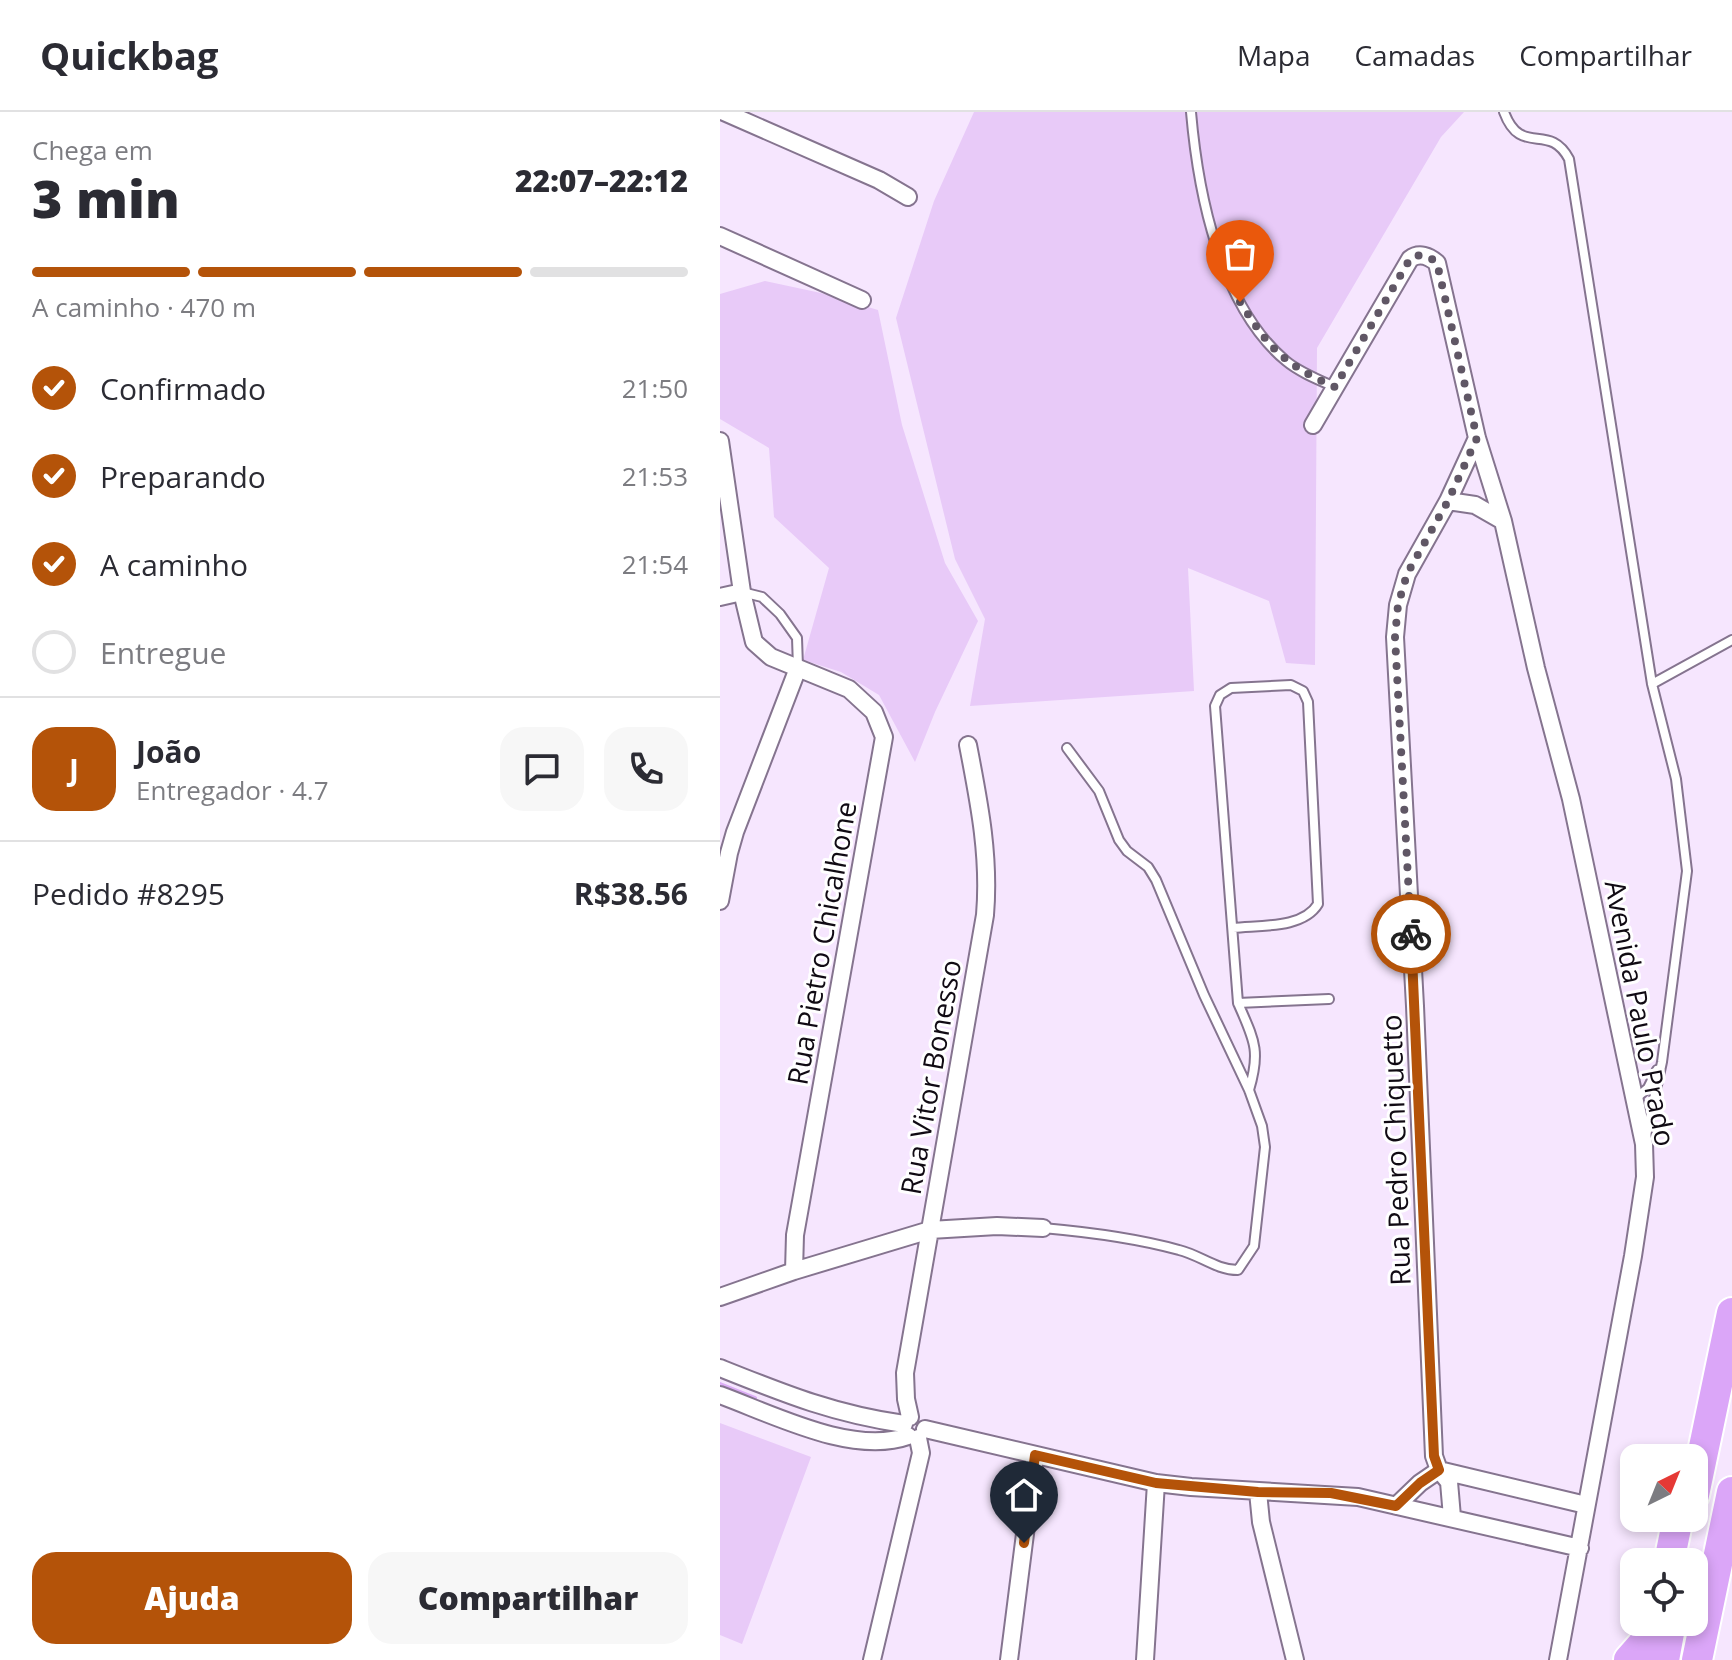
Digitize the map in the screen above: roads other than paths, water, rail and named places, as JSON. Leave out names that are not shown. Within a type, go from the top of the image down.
[{"type":"highway","points":[[1705,1444],[1732,1313]]},
{"type":"highway","points":[[1716,1660],[1732,1492]]},
{"type":"highway","points":[[1697,1660],[1730,1538]]},
{"type":"highway","points":[[1629,1660],[1649,1636]]},
{"type":"highway","points":[[1664,1660],[1668,1636]]},
{"type":"street","points":[[724,112],[879,180],[908,197]]},
{"type":"street","points":[[720,236],[862,300]]},
{"type":"street","name":"Avenida Paulo Prado","points":[[1335,387],[1410,259],[1427,256],[1437,263],[1477,438],[1503,521],[1536,668],[1571,799],[1644,1144],[1645,1177],[1633,1256],[1558,1660]]},
{"type":"street","points":[[1313,425],[1335,387]]},
{"type":"street","name":"Rua Pedro Chiquetto","points":[[1452,1517],[1449,1482],[1439,1470],[1434,1456],[1416,1021],[1395,637],[1401,587],[1448,501],[1477,438]]},
{"type":"street","name":"Rua Pietro Chicalhone","points":[[721,453],[742,592],[752,635],[759,648],[849,689],[874,712],[884,737],[795,1235],[794,1271]]},
{"type":"street","points":[[1464,467],[1474,465],[1491,477]]},
{"type":"street","points":[[1448,501],[1475,505],[1503,521]]},
{"type":"street","points":[[720,597],[742,592]]},
{"type":"street","points":[[720,901],[735,832],[798,668]]},
{"type":"street","name":"Rua Vitor Bonesso","points":[[872,1660],[921,1453],[906,1399],[905,1373],[985,915],[988,885],[985,837],[968,745]]},
{"type":"street","points":[[720,1297],[930,1230],[997,1226],[1043,1228]]},
{"type":"street","points":[[720,1368],[851,1416],[1156,1483],[1258,1492],[1331,1493],[1452,1517],[1580,1548]]},
{"type":"street","points":[[720,1395],[821,1432],[854,1439],[879,1440],[913,1429]]},
{"type":"street","points":[[1009,1660],[1035,1455]]},
{"type":"street","points":[[1396,1506],[1439,1470],[1586,1505]]},
{"type":"street","points":[[1145,1660],[1156,1483]]},
{"type":"street","points":[[1258,1492],[1261,1522],[1295,1660]]},
{"type":"lane","points":[[1191,112],[1195,152],[1210,226],[1240,302],[1264,340],[1288,363],[1335,387]]},
{"type":"lane","points":[[1504,112],[1510,127],[1521,138],[1553,140],[1564,148],[1569,159],[1652,684],[1676,779],[1687,871],[1662,1062],[1644,1144]]},
{"type":"lane","points":[[742,592],[762,597],[780,614],[797,638],[798,668]]},
{"type":"lane","points":[[1652,684],[1732,640]]},
{"type":"lane","points":[[1233,928],[1299,920],[1312,914],[1318,904],[1308,702],[1303,691],[1291,685],[1231,688],[1220,695],[1215,706],[1238,1003],[1255,1043],[1257,1064],[1249,1090]]},
{"type":"lane","points":[[1043,1228],[1182,1250],[1225,1270],[1238,1270],[1254,1246],[1265,1147],[1262,1126],[1249,1090],[1204,995],[1156,880],[1148,867],[1127,851],[1119,840],[1099,791],[1067,748]]},
{"type":"lane","points":[[1238,1003],[1329,999]]},
{"type":"lane","points":[[1635,1099],[1648,1088],[1662,1062]]},
{"type":"waterway","points":[[720,1384],[755,1398]]}]
